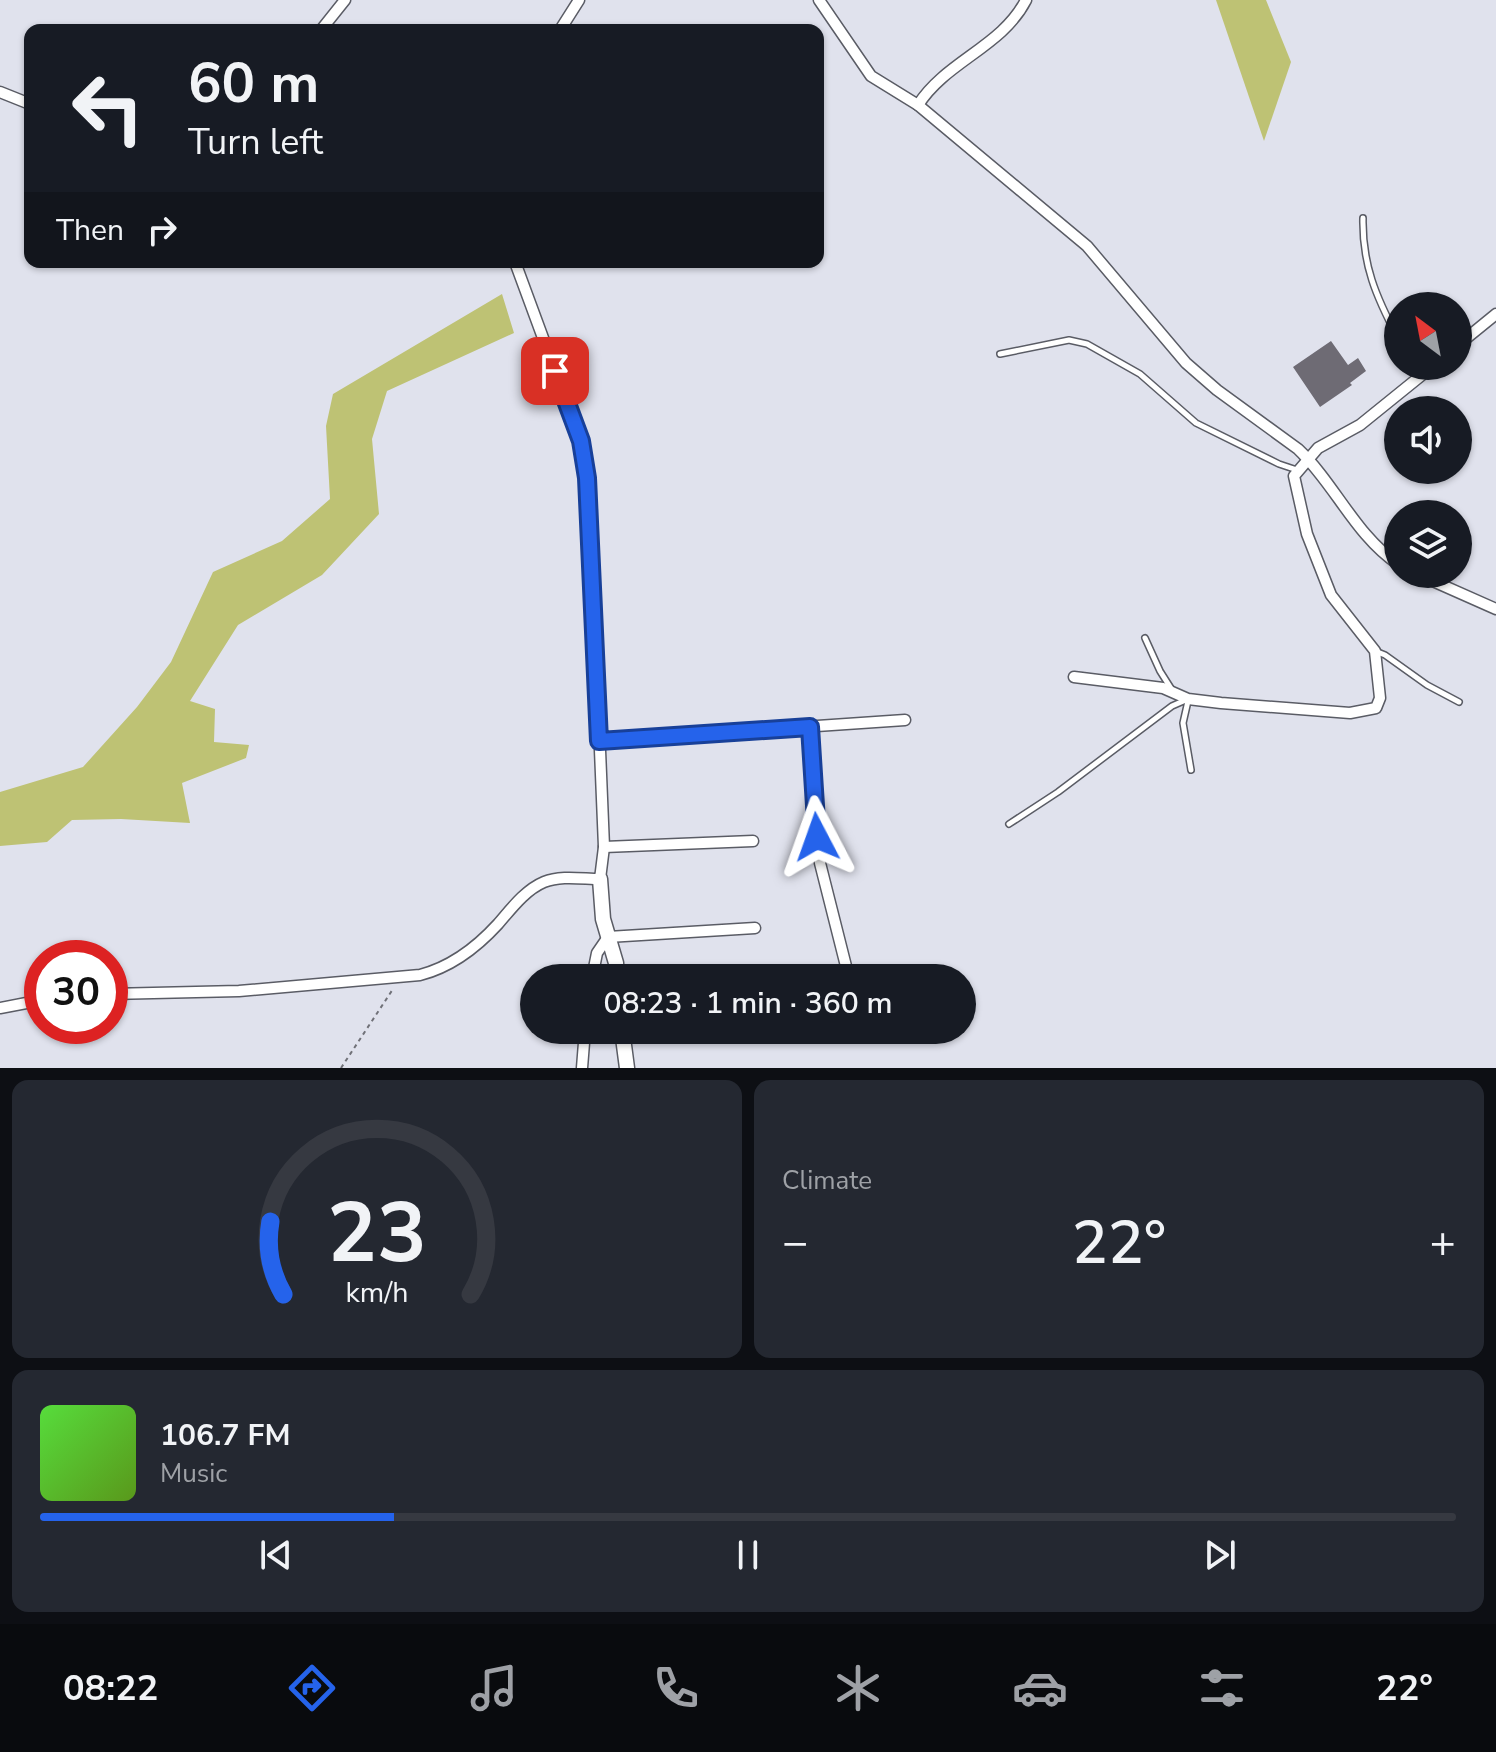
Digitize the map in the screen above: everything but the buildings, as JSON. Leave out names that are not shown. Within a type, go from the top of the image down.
[{"type":"street","points":[[326,24],[345,0]]},
{"type":"street","points":[[564,24],[579,0]]},
{"type":"street","points":[[819,0],[871,76],[918,105],[1087,246],[1193,370],[1282,434],[1309,459],[1360,529],[1384,555]]},
{"type":"street","points":[[918,105],[937,81],[1009,27],[1026,0]]},
{"type":"street","points":[[0,92],[24,102]]},
{"type":"street","points":[[517,268],[576,423],[585,457],[590,508],[604,847],[601,907],[616,964]]},
{"type":"street","points":[[1472,334],[1496,314]]},
{"type":"street","points":[[1074,677],[1172,690],[1188,699],[1350,713],[1376,708],[1380,698],[1375,651],[1339,608],[1324,580],[1307,534],[1294,476],[1318,448],[1360,425],[1416,380]]},
{"type":"street","points":[[1449,588],[1496,609]]},
{"type":"street","points":[[599,741],[905,720]]},
{"type":"street","points":[[810,727],[820,863],[845,964]]},
{"type":"street","points":[[604,847],[753,841]]},
{"type":"street","points":[[128,994],[239,991],[400,978],[435,971],[464,955],[524,896],[544,882],[600,879]]},
{"type":"street","points":[[608,937],[755,928]]},
{"type":"street","points":[[595,964],[597,953],[608,937]]},
{"type":"street","points":[[0,1008],[24,1003]]},
{"type":"street","points":[[582,1068],[584,1044]]},
{"type":"street","points":[[624,1044],[627,1068]]},
{"type":"lane","points":[[1363,218],[1362,247],[1384,310]]},
{"type":"lane","points":[[1000,354],[1069,340],[1087,344],[1140,374],[1196,423],[1297,470]]},
{"type":"lane","points":[[1145,638],[1172,690]]},
{"type":"lane","points":[[1375,651],[1459,702]]},
{"type":"lane","points":[[1188,699],[1183,723],[1191,770]]},
{"type":"lane","points":[[1009,824],[1058,792],[1172,706],[1188,699]]},
{"type":"path","points":[[341,1068],[400,978]]},
{"type":"green space","points":[[1216,0],[1266,0],[1291,62],[1264,141]]},
{"type":"green space","points":[[502,294],[514,333],[387,391],[372,439],[379,514],[322,575],[238,625],[190,701],[215,709],[214,742],[249,745],[246,758],[182,783],[190,823],[72,820],[47,842],[0,846],[0,792],[83,767],[137,707],[171,662],[213,572],[282,541],[330,499],[326,426],[333,394]]},
{"type":"route","points":[[555,371],[576,423],[585,457],[590,508],[599,741],[810,727],[817,837]]}]
